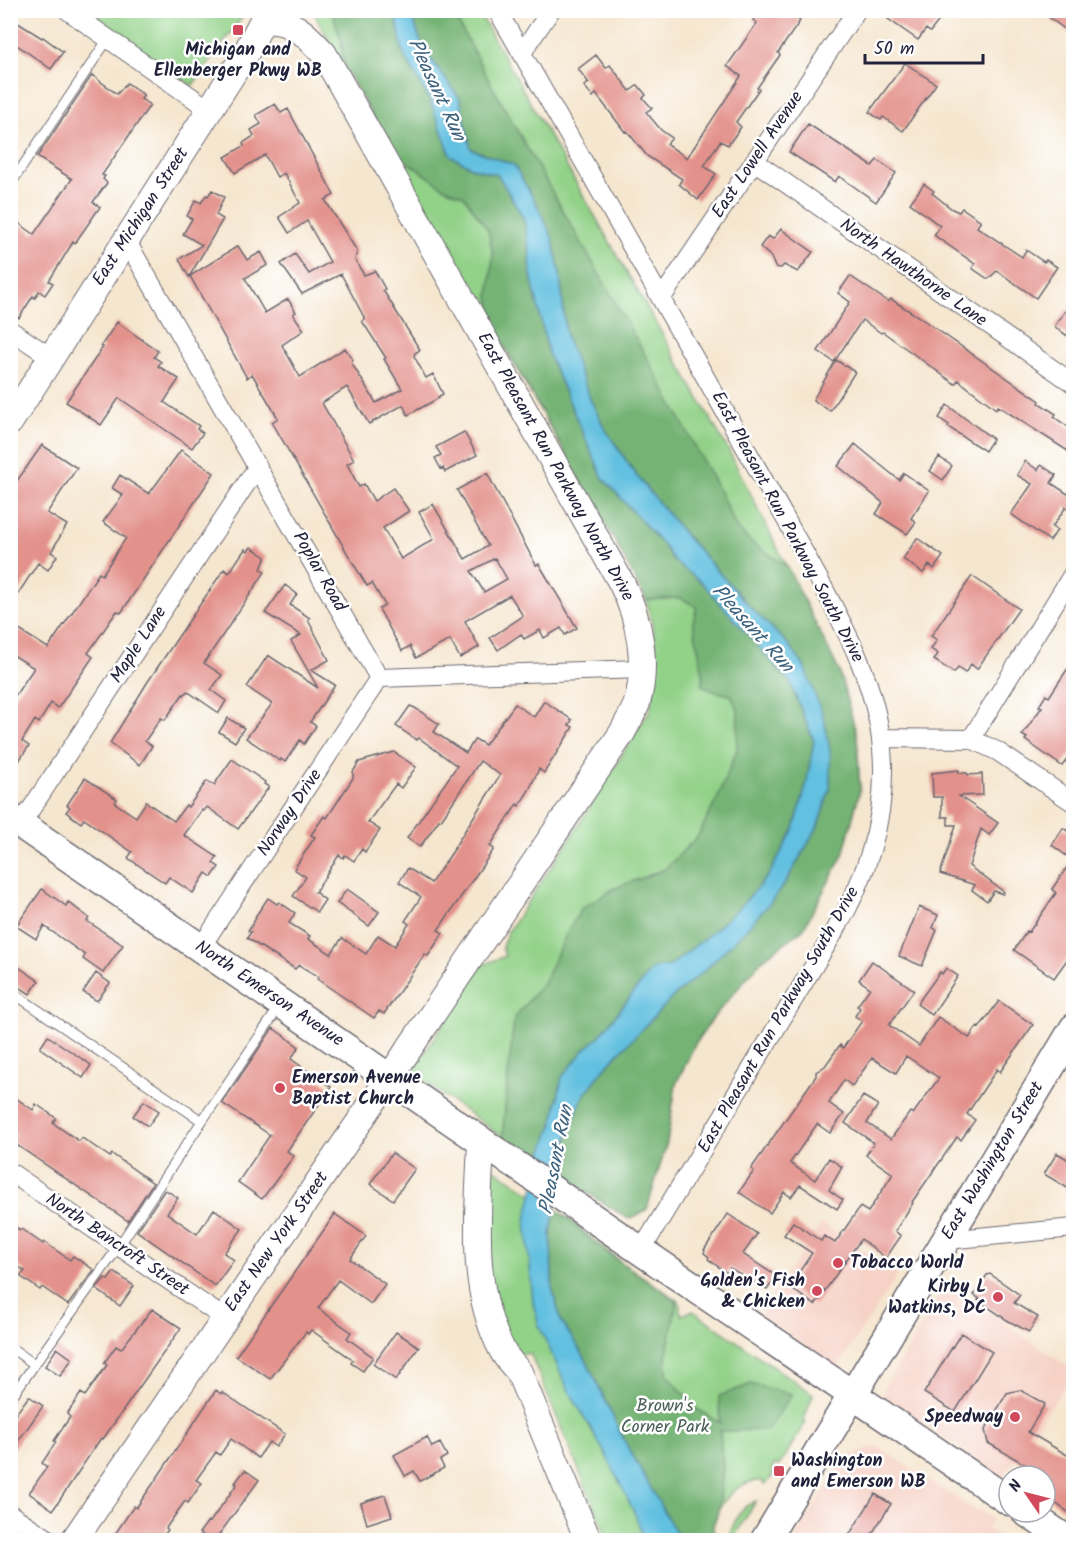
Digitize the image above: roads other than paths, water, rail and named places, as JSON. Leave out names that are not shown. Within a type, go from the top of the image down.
[{"type":"main road","name":"East Michigan Street","points":[[10,422],[257,36],[266,15]]},
{"type":"main road","name":"East Pleasant Run Parkway North Drive","points":[[266,15],[298,28],[324,54],[622,584],[638,621],[641,669],[637,702],[622,733],[480,943]]},
{"type":"main road","name":"North Emerson Avenue","points":[[16,821],[997,1493]]},
{"type":"main road","name":"East New York Street","points":[[74,1540],[480,943]]},
{"type":"main road","name":"East Washington Street","points":[[765,1540],[1074,1028]]},
{"type":"main road","points":[[481,1140],[477,1235],[480,1274],[487,1311],[502,1352],[519,1372],[588,1540]]},
{"type":"main road","points":[[1044,1524],[1067,1540]]},
{"type":"street","points":[[67,10],[210,110]]},
{"type":"street","name":"East Pleasant Run Parkway South Drive","points":[[497,10],[774,497],[850,637],[867,676],[881,738],[884,786],[878,825],[869,860],[855,895],[641,1251]]},
{"type":"street","points":[[522,53],[551,10]]},
{"type":"street","name":"East Lowell Avenue","points":[[661,299],[857,10]]},
{"type":"street","name":"North Hawthorne Lane","points":[[754,161],[1074,384]]},
{"type":"street","name":"Poplar Road","points":[[126,240],[379,678]]},
{"type":"street","points":[[10,330],[52,357]]},
{"type":"street","name":"Maple Lane","points":[[16,821],[258,466]]},
{"type":"street","points":[[971,739],[1074,572]]},
{"type":"street","points":[[379,678],[641,669]]},
{"type":"street","name":"Norway Drive","points":[[201,947],[379,678]]},
{"type":"street","points":[[881,738],[971,739],[997,751],[1074,803]]},
{"type":"street","name":"North Bancroft Street","points":[[10,1172],[224,1318]]},
{"type":"street","points":[[946,1240],[1074,1228]]},
{"type":"street","points":[[10,1514],[50,1540]]},
{"type":"lane","points":[[10,185],[108,39]]},
{"type":"lane","points":[[10,991],[202,1121]]},
{"type":"lane","points":[[10,1399],[119,1246],[282,1003]]},
{"type":"lane","points":[[10,1347],[34,1364]]},
{"type":"water","name":"Pleasant Run","points":[[393,11],[410,11],[423,48],[460,99],[471,149],[514,165],[537,205],[552,237],[560,274],[566,337],[591,401],[605,429],[636,475],[685,535],[753,610],[789,645],[804,666],[824,719],[830,751],[830,789],[817,828],[785,883],[745,930],[706,969],[676,994],[609,1063],[583,1096],[570,1128],[561,1168],[551,1232],[552,1288],[561,1321],[585,1358],[625,1442],[680,1540],[644,1540],[635,1514],[605,1453],[568,1389],[539,1326],[533,1303],[526,1220],[542,1153],[553,1123],[562,1077],[585,1049],[598,1038],[652,969],[670,966],[705,938],[740,907],[768,876],[794,829],[806,786],[814,741],[790,682],[701,582],[674,561],[663,545],[603,478],[549,356],[531,275],[524,219],[498,175],[473,168],[451,156],[430,100],[403,53]]},
{"type":"place","name":"Michigan and Ellenberger Pkwy WB","points":[[238,30]]},
{"type":"place","name":"Emerson Avenue Baptist Church","points":[[280,1088]]},
{"type":"place","name":"Tobacco World","points":[[838,1263]]},
{"type":"place","name":"Golden's Fish & Chicken","points":[[817,1291]]},
{"type":"place","name":"Kirby L Watkins, DC","points":[[998,1297]]},
{"type":"place","name":"Speedway","points":[[1015,1417]]},
{"type":"place","name":"Washington and Emerson WB","points":[[779,1471]]},
{"type":"park label","name":"Brown's Corner Park","points":[[665,1416]]}]
